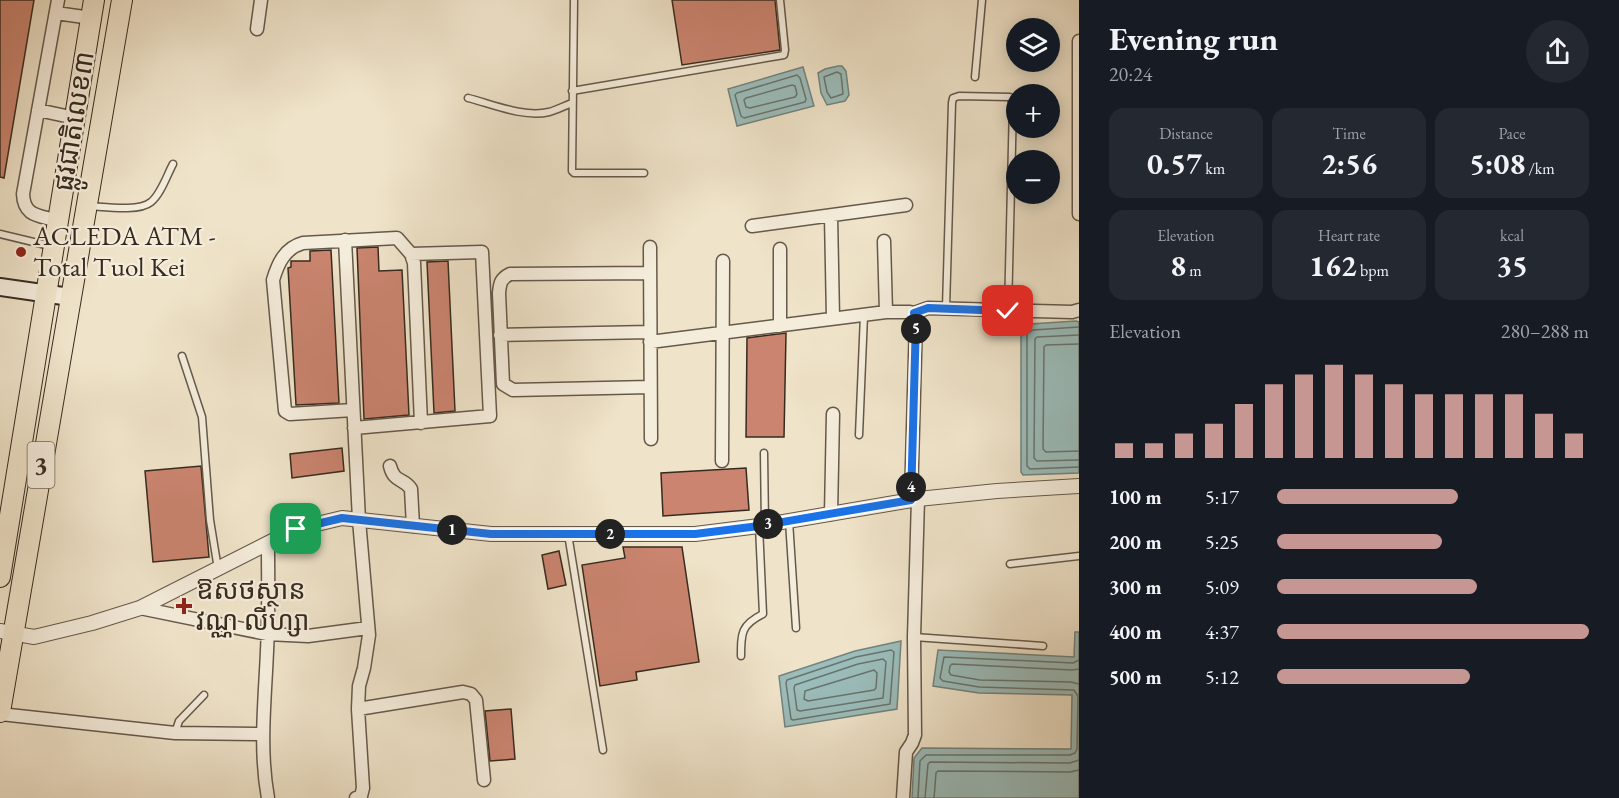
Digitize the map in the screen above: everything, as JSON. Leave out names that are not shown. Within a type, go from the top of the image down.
[{"type":"highway","name":"ផ្លូវជាតិលេខ៣","points":[[0,713],[6,632],[87,206],[122,0]]},
{"type":"highway","name":"ផ្លូវជាតិលេខ៣","points":[[0,577],[93,9]]},
{"type":"main road","points":[[0,287],[69,297]]},
{"type":"street","points":[[257,29],[261,0]]},
{"type":"street","points":[[58,221],[28,211],[23,204],[23,194],[57,6],[93,9]]},
{"type":"street","points":[[1079,41],[1079,214]]},
{"type":"street","points":[[38,110],[75,118]]},
{"type":"street","points":[[752,226],[906,205]]},
{"type":"street","points":[[831,216],[833,318]]},
{"type":"street","points":[[353,410],[290,414],[285,411],[273,287],[278,264],[288,250],[303,243],[397,238],[411,254],[414,263],[421,423]]},
{"type":"street","points":[[345,240],[359,520],[368,628],[364,668],[358,686],[363,788],[361,796],[357,798]]},
{"type":"street","points":[[884,241],[886,312]]},
{"type":"street","points":[[650,247],[651,440]]},
{"type":"street","points":[[780,249],[780,326]]},
{"type":"street","points":[[354,428],[489,417],[483,252],[411,254]]},
{"type":"street","points":[[722,461],[723,261]]},
{"type":"street","points":[[650,273],[510,274],[500,283],[503,384],[513,390],[650,387]]},
{"type":"street","points":[[500,335],[650,337],[723,333],[886,312],[914,313],[928,308],[1072,312],[1079,310]]},
{"type":"street","points":[[903,798],[903,769],[906,752],[915,735],[916,320],[914,313]]},
{"type":"street","points":[[831,514],[833,414]]},
{"type":"street","points":[[390,466],[392,474],[399,481],[408,484],[411,489],[413,526]]},
{"type":"street","points":[[6,632],[34,637],[92,623],[140,608],[296,529],[342,518],[491,534],[695,534],[914,500],[997,491],[1079,486]]},
{"type":"street","points":[[268,544],[263,734],[264,773],[268,798]]},
{"type":"street","points":[[140,608],[267,634],[308,636],[368,628]]},
{"type":"street","points":[[358,709],[463,692],[471,694],[476,700],[484,780]]},
{"type":"street","points":[[0,713],[175,733],[263,734]]},
{"type":"lane","points":[[574,0],[572,171],[574,173],[644,173]]},
{"type":"lane","points":[[572,91],[784,55],[780,0]]},
{"type":"lane","points":[[975,77],[982,0]]},
{"type":"lane","points":[[946,309],[953,98],[959,96],[1010,97],[1013,104],[1008,311]]},
{"type":"lane","points":[[468,98],[536,114],[572,103]]},
{"type":"lane","points":[[87,206],[140,208],[156,197],[173,164]]},
{"type":"lane","points":[[0,234],[53,247]]},
{"type":"lane","points":[[859,435],[864,315]]},
{"type":"lane","points":[[182,356],[202,417],[210,520],[218,569]]},
{"type":"lane","points":[[741,656],[741,632],[763,614],[764,453]]},
{"type":"lane","points":[[789,521],[796,628]]},
{"type":"lane","points":[[568,533],[603,750]]},
{"type":"lane","points":[[1010,564],[1079,556]]},
{"type":"lane","points":[[914,637],[1043,646]]},
{"type":"lane","points":[[175,733],[178,721],[204,695]]},
{"type":"water","points":[[842,66],[846,71],[849,95],[845,101],[827,105],[821,93],[818,73]]},
{"type":"water","points":[[803,67],[814,106],[737,126],[728,89]]},
{"type":"water","points":[[1079,322],[1079,473],[1023,475],[1021,472],[1021,331],[1030,324]]},
{"type":"water","points":[[1075,632],[1079,632],[1079,798],[912,798],[914,758],[922,748],[1071,749],[1072,695],[979,693],[933,686],[938,650],[1074,657]]},
{"type":"water","points":[[901,641],[897,709],[785,727],[779,676],[855,651]]},
{"type":"building","points":[[0,0],[34,0],[4,178],[0,177]]},
{"type":"building","points":[[672,0],[775,0],[780,50],[682,65]]},
{"type":"building","points":[[378,247],[379,271],[402,270],[409,415],[364,419],[357,248]]},
{"type":"building","points":[[331,250],[339,403],[296,405],[288,268],[291,267],[291,261],[310,261],[310,251]]},
{"type":"building","points":[[448,261],[455,411],[434,413],[427,262]]},
{"type":"building","points":[[786,333],[784,437],[746,437],[747,338]]},
{"type":"building","points":[[342,448],[344,471],[292,478],[290,454]]},
{"type":"building","points":[[201,466],[209,557],[153,562],[145,471]]},
{"type":"building","points":[[746,468],[749,510],[663,516],[661,473]]},
{"type":"building","points":[[623,547],[682,547],[699,662],[636,672],[637,680],[600,686],[582,565],[625,558]]},
{"type":"building","points":[[559,551],[566,585],[548,589],[542,555]]},
{"type":"building","points":[[511,709],[515,759],[490,761],[485,711]]},
{"type":"place","name":"ACLEDA ATM - Total Tuol Kei","points":[[21,252]]},
{"type":"place","name":"ឱសថស្ថាន វណ្ណ លីហ្សា","points":[[184,606]]},
{"type":"route","points":[[296,529],[342,518],[491,534],[695,534],[759,526],[911,500],[916,320],[914,313],[928,308],[1008,311]]}]
